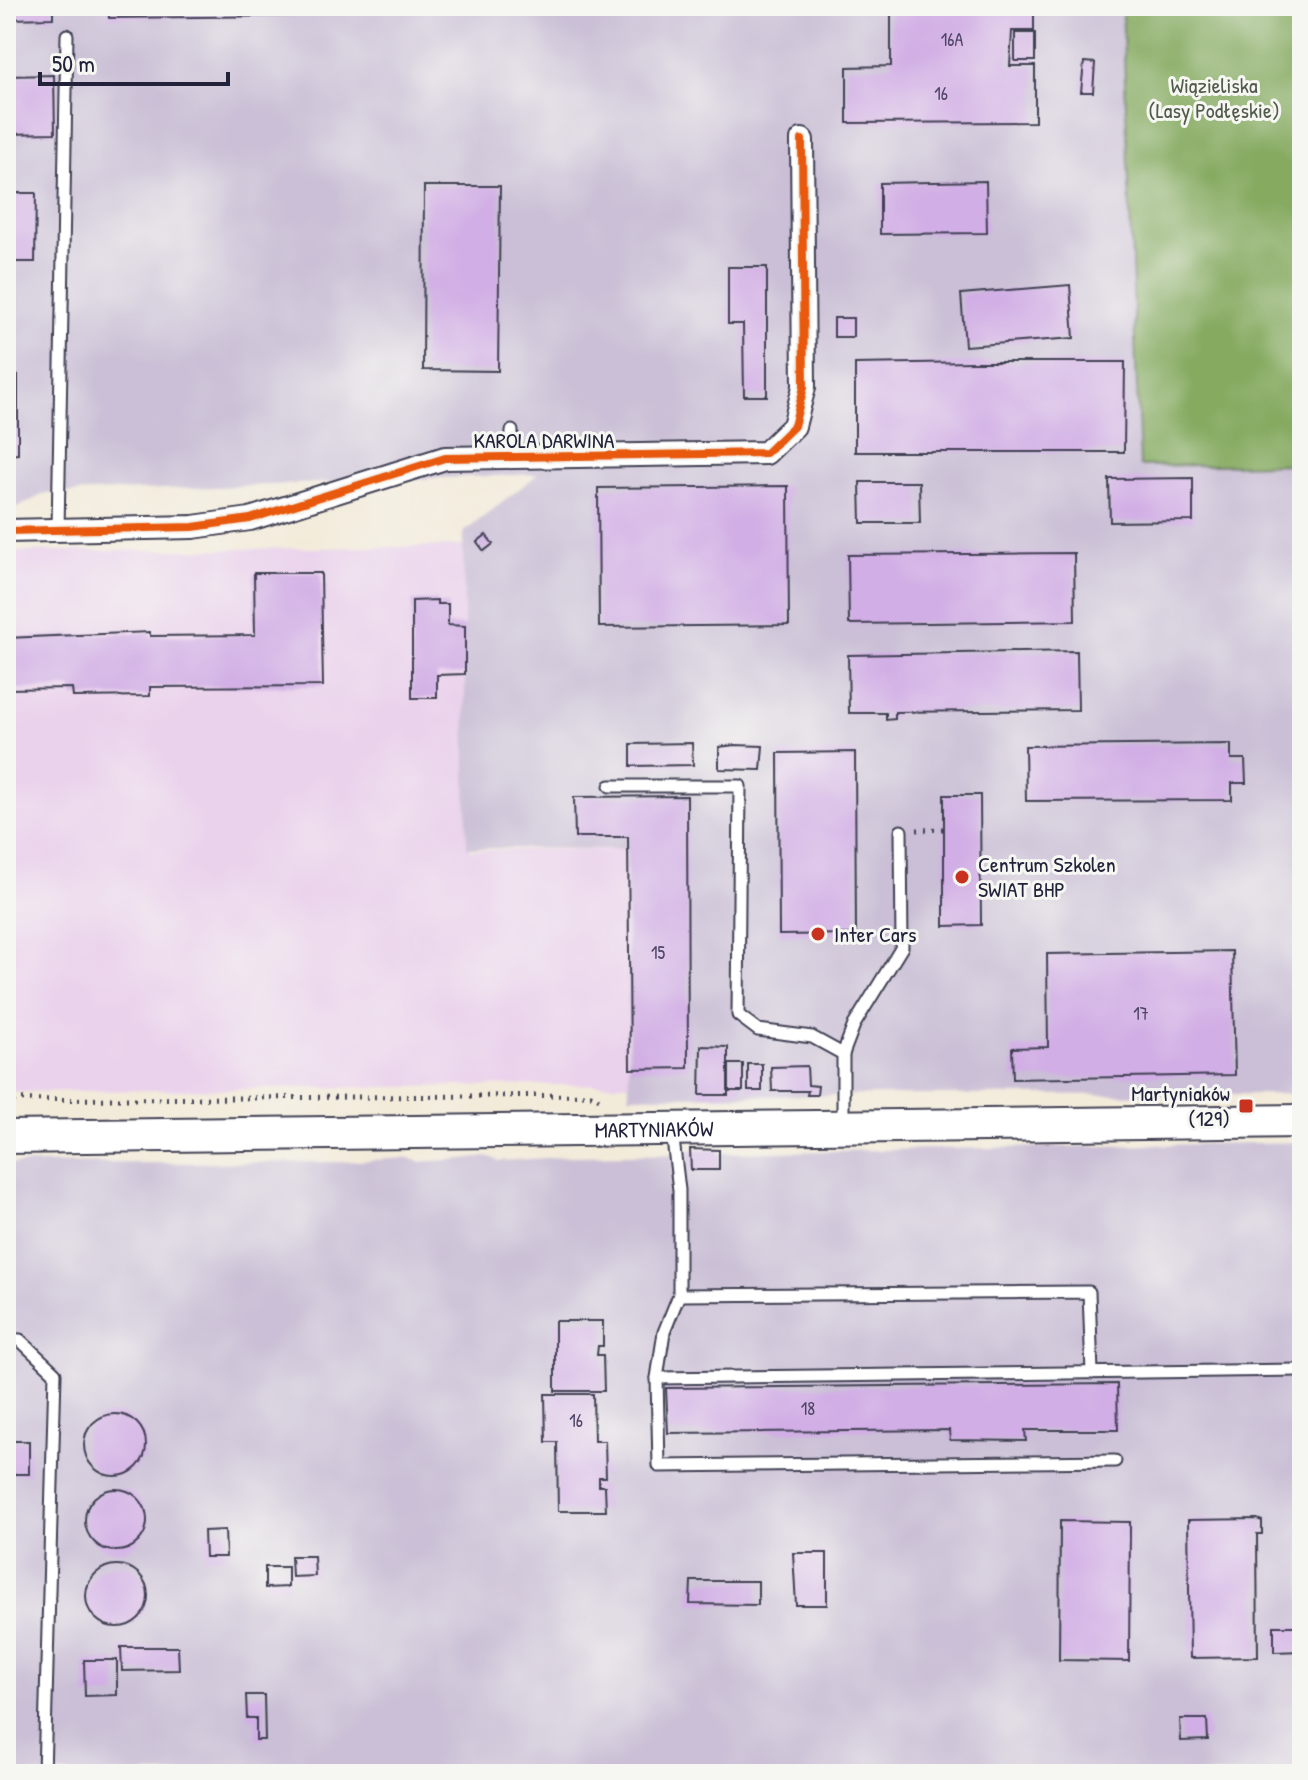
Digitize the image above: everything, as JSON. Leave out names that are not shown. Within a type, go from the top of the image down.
[{"type":"main road","name":"MARTYNIAKÓW","points":[[6,1137],[1302,1121]]},
{"type":"street","name":"KAROLA DARWINA","points":[[6,531],[193,527],[241,520],[445,458],[766,453],[794,426],[804,387],[802,140]]},
{"type":"lane","points":[[58,531],[67,35]]},
{"type":"lane","points":[[511,458],[512,431]]},
{"type":"lane","points":[[610,786],[740,786],[738,1015],[758,1030],[812,1037],[843,1054]]},
{"type":"lane","points":[[843,1127],[843,1054],[854,1025],[902,947],[901,831]]},
{"type":"lane","points":[[672,1129],[679,1190],[679,1295],[664,1332],[657,1378],[659,1466],[1115,1461]]},
{"type":"lane","points":[[679,1295],[1089,1292],[1092,1373]]},
{"type":"lane","points":[[6,1339],[20,1340],[55,1373],[44,1774]]},
{"type":"lane","points":[[657,1378],[1302,1370]]},
{"type":"path","points":[[901,831],[944,829]]},
{"type":"path","points":[[6,1100],[591,1095],[605,1101]]},
{"type":"shaded area","points":[[6,6],[1122,6],[1141,466],[1302,464],[1302,1094],[629,1096],[626,849],[467,848],[463,533],[538,474],[44,494],[18,507],[6,507]]},
{"type":"shaded area","points":[[464,546],[469,850],[626,849],[629,1084],[6,1092],[6,552]]},
{"type":"shaded area","points":[[1302,1142],[1302,1774],[6,1774],[6,1164],[340,1162],[409,1158],[420,1162],[490,1157],[499,1161],[576,1156]]},
{"type":"green space","name":"Wiązieliska (Lasy Podłęskie)","points":[[1122,6],[1302,6],[1302,464],[1140,466]]},
{"type":"building","points":[[6,6],[53,6],[53,18],[6,19]]},
{"type":"building","points":[[108,6],[295,6],[295,16],[109,18]]},
{"type":"building","points":[[847,6],[1034,6],[1034,31],[1012,31],[1010,66],[1035,66],[1035,122],[847,123],[847,67],[891,66],[891,9],[847,10]]},
{"type":"building","points":[[1015,33],[1035,33],[1035,61],[1015,61]]},
{"type":"building","points":[[1084,62],[1095,63],[1093,92],[1081,92]]},
{"type":"building","points":[[54,75],[55,133],[6,134],[6,76]]},
{"type":"building","points":[[986,181],[987,233],[880,234],[880,183]]},
{"type":"building","points":[[424,186],[500,186],[498,371],[423,370]]},
{"type":"building","points":[[6,193],[36,193],[35,262],[6,262]]},
{"type":"building","points":[[728,267],[767,267],[767,396],[744,396],[743,324],[728,324]]},
{"type":"building","points":[[1070,285],[1074,338],[965,346],[961,294]]},
{"type":"building","points":[[834,318],[853,318],[853,337],[834,337]]},
{"type":"building","points":[[1125,362],[1124,452],[855,452],[855,364]]},
{"type":"building","points":[[6,375],[18,375],[18,454],[6,455]]},
{"type":"building","points":[[1193,478],[1193,521],[1110,522],[1109,479]]},
{"type":"building","points":[[860,482],[919,482],[920,523],[861,523]]},
{"type":"building","points":[[788,486],[789,625],[599,627],[598,488]]},
{"type":"building","points":[[486,535],[493,544],[484,551],[477,542]]},
{"type":"building","points":[[1074,553],[1075,621],[849,624],[848,555]]},
{"type":"building","points":[[254,573],[321,573],[323,686],[150,687],[150,696],[73,697],[72,688],[6,689],[6,638],[150,632],[150,636],[255,635]]},
{"type":"building","points":[[437,600],[437,604],[448,604],[448,625],[465,626],[465,674],[437,675],[437,698],[412,698],[412,601]]},
{"type":"building","points":[[1077,651],[1078,710],[895,712],[895,719],[886,720],[886,713],[849,713],[848,655]]},
{"type":"building","points":[[692,743],[693,765],[631,766],[631,744]]},
{"type":"building","points":[[1231,744],[1231,759],[1245,759],[1246,783],[1232,783],[1232,800],[1026,801],[1025,746]]},
{"type":"building","points":[[763,746],[761,770],[719,769],[719,747]]},
{"type":"building","points":[[855,752],[856,934],[779,935],[778,753]]},
{"type":"building","name":"Centrum Szkolen SWIAT BHP","points":[[944,795],[980,795],[981,925],[944,926]]},
{"type":"building","points":[[687,796],[688,1068],[630,1069],[628,837],[575,837],[574,797]]},
{"type":"building","points":[[1232,951],[1235,1075],[1013,1079],[1012,1048],[1048,1047],[1047,954]]},
{"type":"building","points":[[701,1046],[728,1047],[728,1095],[700,1095]]},
{"type":"building","points":[[729,1064],[743,1064],[743,1091],[729,1091]]},
{"type":"building","points":[[748,1064],[762,1064],[762,1091],[748,1091]]},
{"type":"building","points":[[807,1066],[808,1085],[818,1086],[817,1095],[807,1095],[808,1091],[772,1091],[771,1067]]},
{"type":"building","points":[[690,1149],[719,1150],[719,1170],[691,1170]]},
{"type":"building","points":[[555,1321],[603,1321],[603,1346],[598,1346],[597,1355],[603,1355],[604,1391],[555,1391]]},
{"type":"building","points":[[1117,1384],[1118,1430],[1025,1430],[1026,1441],[950,1440],[949,1430],[668,1433],[666,1388]]},
{"type":"building","points":[[545,1394],[593,1394],[594,1441],[605,1441],[606,1477],[599,1477],[599,1486],[605,1486],[606,1511],[558,1511],[557,1442],[546,1442]]},
{"type":"building","points":[[115,1414],[127,1416],[137,1423],[144,1433],[144,1457],[137,1467],[127,1474],[115,1476],[103,1474],[93,1467],[86,1457],[84,1445],[86,1433],[93,1423],[103,1416]]},
{"type":"building","points":[[6,1441],[29,1441],[29,1474],[6,1474]]},
{"type":"building","points":[[116,1489],[128,1491],[138,1498],[145,1508],[145,1532],[138,1542],[128,1549],[116,1551],[104,1549],[94,1542],[87,1532],[85,1520],[87,1508],[94,1498],[104,1491]]},
{"type":"building","points":[[1188,1520],[1262,1521],[1262,1534],[1257,1534],[1258,1657],[1190,1658]]},
{"type":"building","points":[[1060,1521],[1130,1522],[1129,1661],[1059,1660]]},
{"type":"building","points":[[225,1530],[226,1557],[205,1557],[204,1531]]},
{"type":"building","points":[[793,1553],[827,1553],[827,1605],[796,1605]]},
{"type":"building","points":[[291,1556],[314,1556],[315,1576],[292,1577]]},
{"type":"building","points":[[117,1565],[129,1567],[139,1574],[146,1584],[146,1608],[139,1618],[129,1625],[117,1627],[105,1625],[95,1618],[88,1608],[86,1596],[88,1584],[95,1574],[105,1567]]},
{"type":"building","points":[[265,1567],[288,1567],[288,1587],[265,1588]]},
{"type":"building","points":[[691,1581],[758,1581],[758,1605],[690,1604]]},
{"type":"building","points":[[1274,1626],[1302,1626],[1302,1651],[1274,1652]]},
{"type":"building","points":[[121,1647],[178,1647],[179,1670],[122,1671]]},
{"type":"building","points":[[84,1660],[117,1660],[117,1695],[85,1696]]},
{"type":"building","points":[[246,1695],[264,1695],[265,1740],[256,1740],[256,1718],[247,1718]]},
{"type":"building","points":[[1180,1719],[1207,1719],[1208,1740],[1181,1741]]},
{"type":"cycle path","points":[[6,531],[193,527],[250,519],[445,458],[766,453],[794,426],[804,387],[802,140]]},
{"type":"place","name":"Centrum Szkolen SWIAT BHP","points":[[962,877]]},
{"type":"place","name":"Inter Cars","points":[[818,934]]},
{"type":"place","name":"Martyniaków (129)","points":[[1246,1106]]}]
